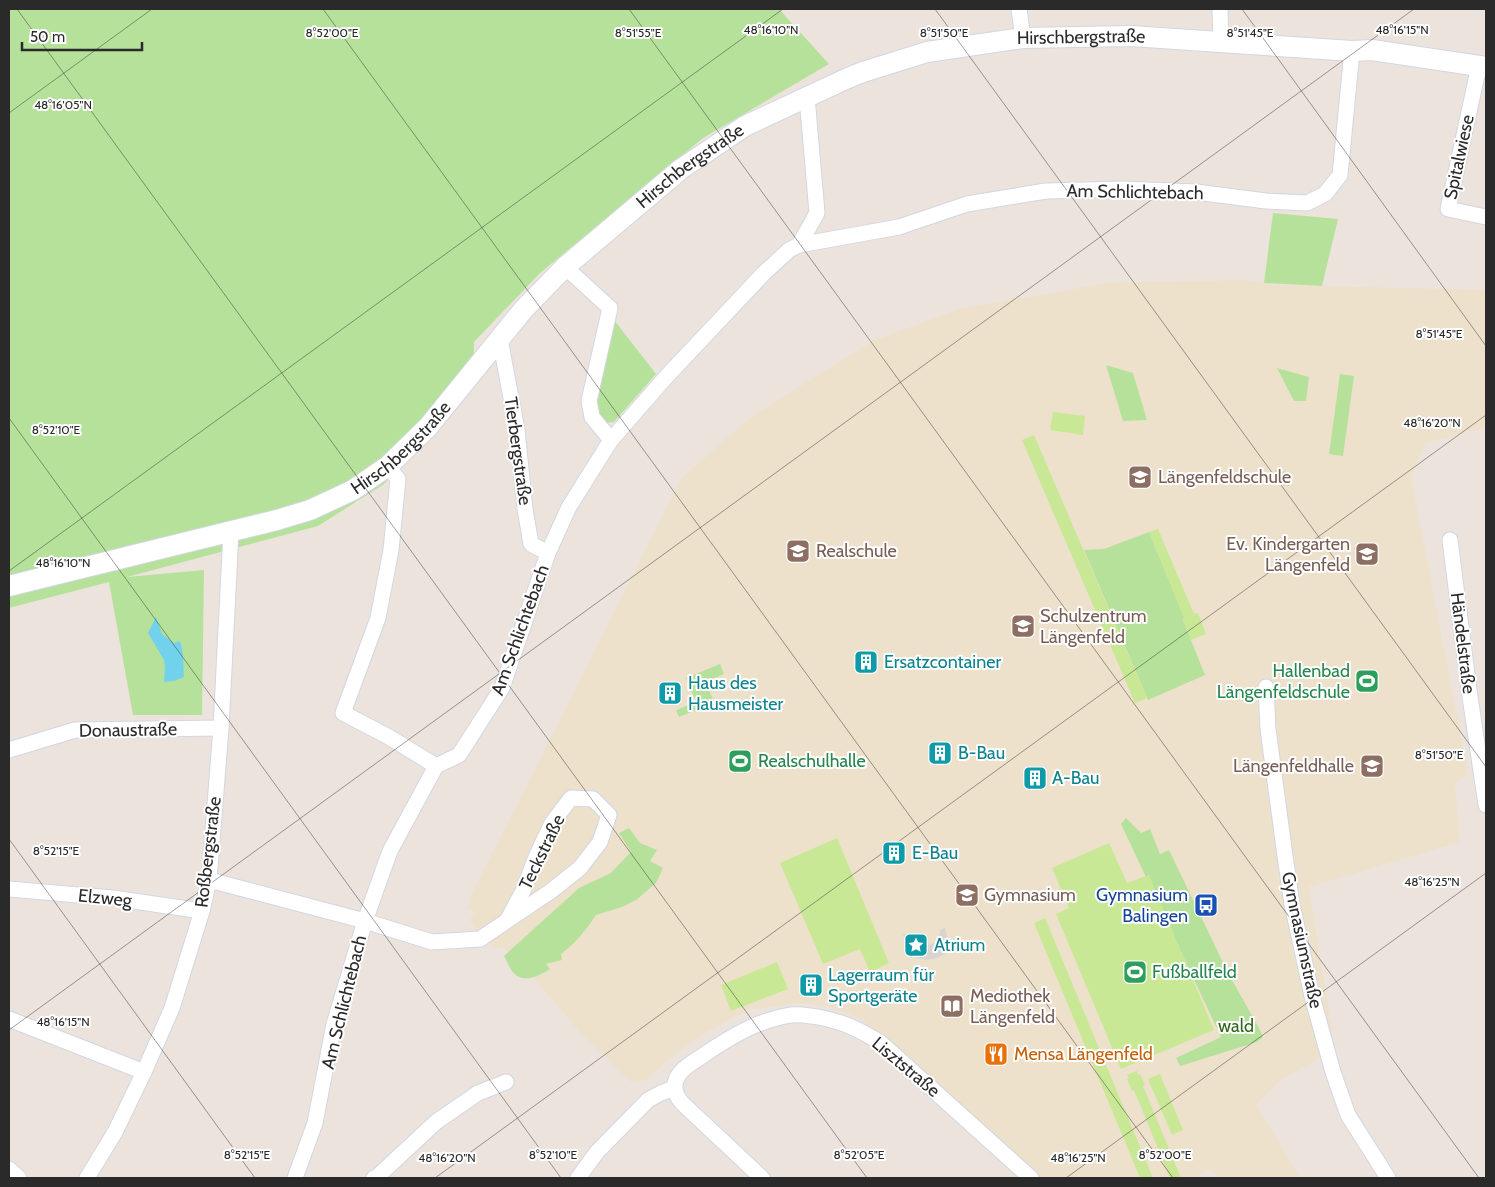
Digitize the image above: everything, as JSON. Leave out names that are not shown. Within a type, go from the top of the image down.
[{"type":"street","points":[[1019,9],[1023,38]]},
{"type":"street","points":[[1220,9],[1221,42]]},
{"type":"street","name":"Hirschbergstraße","points":[[9,586],[232,532],[310,510],[353,490],[388,466],[428,427],[524,309],[565,267],[681,169],[745,126],[863,72],[927,52],[1023,38],[1131,36],[1372,50],[1483,66]]},
{"type":"street","name":"Am Schlichtebach","points":[[295,1178],[316,1123],[334,1024],[364,921],[390,851],[436,766],[459,756],[502,688],[548,553],[569,507],[611,440],[672,370],[764,273],[789,250],[799,245],[900,227],[967,204],[1046,191],[1123,189],[1196,192],[1266,201],[1308,203],[1325,194],[1340,176],[1352,50]]},
{"type":"street","name":"Spitalwiese","points":[[1483,66],[1448,209],[1486,217]]},
{"type":"street","name":"Am Schlichtebach","points":[[799,245],[817,213],[807,96]]},
{"type":"street","points":[[565,267],[610,308],[589,401],[592,416],[611,440]]},
{"type":"street","name":"Tierbergstraße","points":[[500,339],[517,430],[525,509],[532,544],[548,553]]},
{"type":"street","points":[[388,466],[398,479],[392,550],[378,618],[343,713],[389,737],[436,766]]},
{"type":"street","name":"Roßbergstraße","points":[[87,1178],[116,1132],[172,1008],[202,911],[209,880],[221,728],[223,663],[232,532]]},
{"type":"street","name":"Händelstraße","points":[[1450,540],[1486,804]]},
{"type":"street","name":"Gymnasiumstraße","points":[[1266,686],[1268,728],[1284,856],[1292,904],[1312,996],[1333,1072],[1348,1114],[1388,1178]]},
{"type":"street","name":"Donaustraße","points":[[9,750],[76,730],[221,728]]},
{"type":"street","name":"Teckstraße","points":[[209,880],[364,921],[432,942],[480,939],[551,891],[580,868],[600,842],[609,815],[593,799],[571,798],[552,823],[523,891],[508,919]]},
{"type":"street","name":"Elzweg","points":[[9,889],[113,898],[202,911]]},
{"type":"street","name":"Lisztstraße","points":[[674,1088],[680,1072],[688,1065],[748,1027],[792,1015],[837,1020],[858,1029],[881,1043],[1031,1178]]},
{"type":"street","points":[[9,1019],[144,1072]]},
{"type":"street","points":[[374,1178],[436,1122],[478,1094],[506,1082]]},
{"type":"street","points":[[578,1178],[597,1152],[648,1100],[674,1088],[677,1097],[682,1103],[762,1178]]},
{"type":"street","points":[[9,1169],[19,1178]]},
{"type":"shaded area","name":"Schulzentrum Längenfeld","points":[[1244,280],[1276,285],[1486,290],[1486,428],[1425,443],[1411,477],[1468,774],[1455,783],[1460,842],[1309,887],[1335,1049],[1281,1080],[1256,1105],[1299,1175],[1298,1178],[1220,1178],[1208,1169],[1197,1178],[1036,1178],[863,1020],[827,1006],[795,1003],[749,1010],[705,1033],[670,1058],[646,1080],[632,1083],[581,1033],[517,959],[503,948],[496,948],[475,929],[470,920],[474,912],[467,909],[470,897],[682,478],[752,416],[873,341],[958,309],[1108,283]]},
{"type":"shaded area","name":"Atrium","points":[[945,928],[948,939],[946,953],[938,958],[927,960],[916,958],[908,950],[903,934],[919,935],[923,943],[927,945],[939,939],[940,930]]},
{"type":"green space","points":[[9,9],[779,9],[829,64],[703,138],[540,273],[474,342],[473,383],[384,484],[318,526],[127,577],[204,570],[202,715],[133,715],[109,582],[9,608]]},
{"type":"green space","points":[[1273,213],[1338,219],[1322,286],[1264,283]]},
{"type":"green space","points":[[614,320],[656,374],[614,422],[604,423],[596,413],[594,402]]},
{"type":"green space","points":[[1106,365],[1133,373],[1147,420],[1123,421]]},
{"type":"green space","points":[[1277,368],[1309,377],[1306,401],[1294,401]]},
{"type":"green space","points":[[1340,374],[1354,376],[1343,456],[1329,454]]},
{"type":"green space","points":[[1053,412],[1085,416],[1083,435],[1050,430]]},
{"type":"green space","points":[[1034,435],[1147,698],[1135,703],[1022,440]]},
{"type":"green space","points":[[1276,470],[1292,473],[1289,486],[1267,482]]},
{"type":"green space","points":[[1158,529],[1194,614],[1198,613],[1206,634],[1191,640],[1149,532]]},
{"type":"green space","points":[[1149,532],[1185,619],[1183,620],[1205,675],[1148,700],[1084,550],[1104,549]]},
{"type":"green space","points":[[720,664],[724,674],[706,682],[714,702],[679,717],[676,710],[696,702],[686,678]]},
{"type":"green space","name":"wald","points":[[1126,818],[1141,833],[1150,829],[1160,854],[1169,850],[1228,973],[1259,1028],[1263,1037],[1257,1042],[1180,1066],[1176,1058],[1221,1037],[1121,824]]},
{"type":"green space","points":[[629,828],[640,843],[657,850],[650,861],[663,868],[656,883],[636,900],[622,907],[596,915],[572,945],[561,954],[562,960],[546,964],[550,969],[531,978],[521,978],[516,975],[504,956],[579,888],[611,873],[631,852],[619,833]]},
{"type":"green space","points":[[837,838],[889,963],[870,972],[860,949],[823,964],[780,863]]},
{"type":"green space","name":"Fußballfeld","points":[[1109,843],[1127,883],[1149,875],[1214,1030],[1121,1069],[1056,914],[1069,908],[1052,868]]},
{"type":"green space","points":[[1045,918],[1153,1178],[1140,1178],[1034,923]]},
{"type":"green space","points":[[777,962],[788,989],[731,1011],[721,985]]},
{"type":"green space","points":[[1137,1071],[1145,1085],[1143,1086],[1181,1178],[1170,1178],[1134,1090],[1132,1091],[1127,1079],[1129,1078],[1127,1075]]},
{"type":"green space","points":[[1160,1074],[1183,1130],[1172,1135],[1148,1079]]},
{"type":"water","points":[[156,617],[162,634],[174,643],[180,641],[183,654],[184,677],[174,681],[164,682],[164,660],[148,633]]},
{"type":"place","name":"Längenfeldschule","points":[[1140,477]]},
{"type":"place","name":"Realschule","points":[[798,551]]},
{"type":"place","name":"Ev. Kindergarten Längenfeld","points":[[1367,554]]},
{"type":"place","name":"Schulzentrum Längenfeld","points":[[1023,626]]},
{"type":"place","name":"Ersatzcontainer","points":[[866,662]]},
{"type":"place","name":"Hallenbad Längenfeldschule","points":[[1367,681]]},
{"type":"place","name":"Haus des Hausmeister","points":[[670,693]]},
{"type":"place","name":"B-Bau","points":[[940,753]]},
{"type":"place","name":"Realschulhalle","points":[[740,761]]},
{"type":"place","name":"Längenfeldhalle","points":[[1372,766]]},
{"type":"place","name":"A-Bau","points":[[1035,778]]},
{"type":"place","name":"E-Bau","points":[[894,853]]},
{"type":"place","name":"Gymnasium","points":[[967,895]]},
{"type":"place","name":"Gymnasium Balingen","points":[[1206,905]]},
{"type":"place","name":"Atrium","points":[[916,945]]},
{"type":"place","name":"Fußballfeld","points":[[1135,972]]},
{"type":"place","name":"Lagerraum für Sportgeräte","points":[[811,985]]},
{"type":"place","name":"Mediothek Längenfeld","points":[[952,1006]]},
{"type":"place","name":"Mensa Längenfeld","points":[[996,1054]]}]
